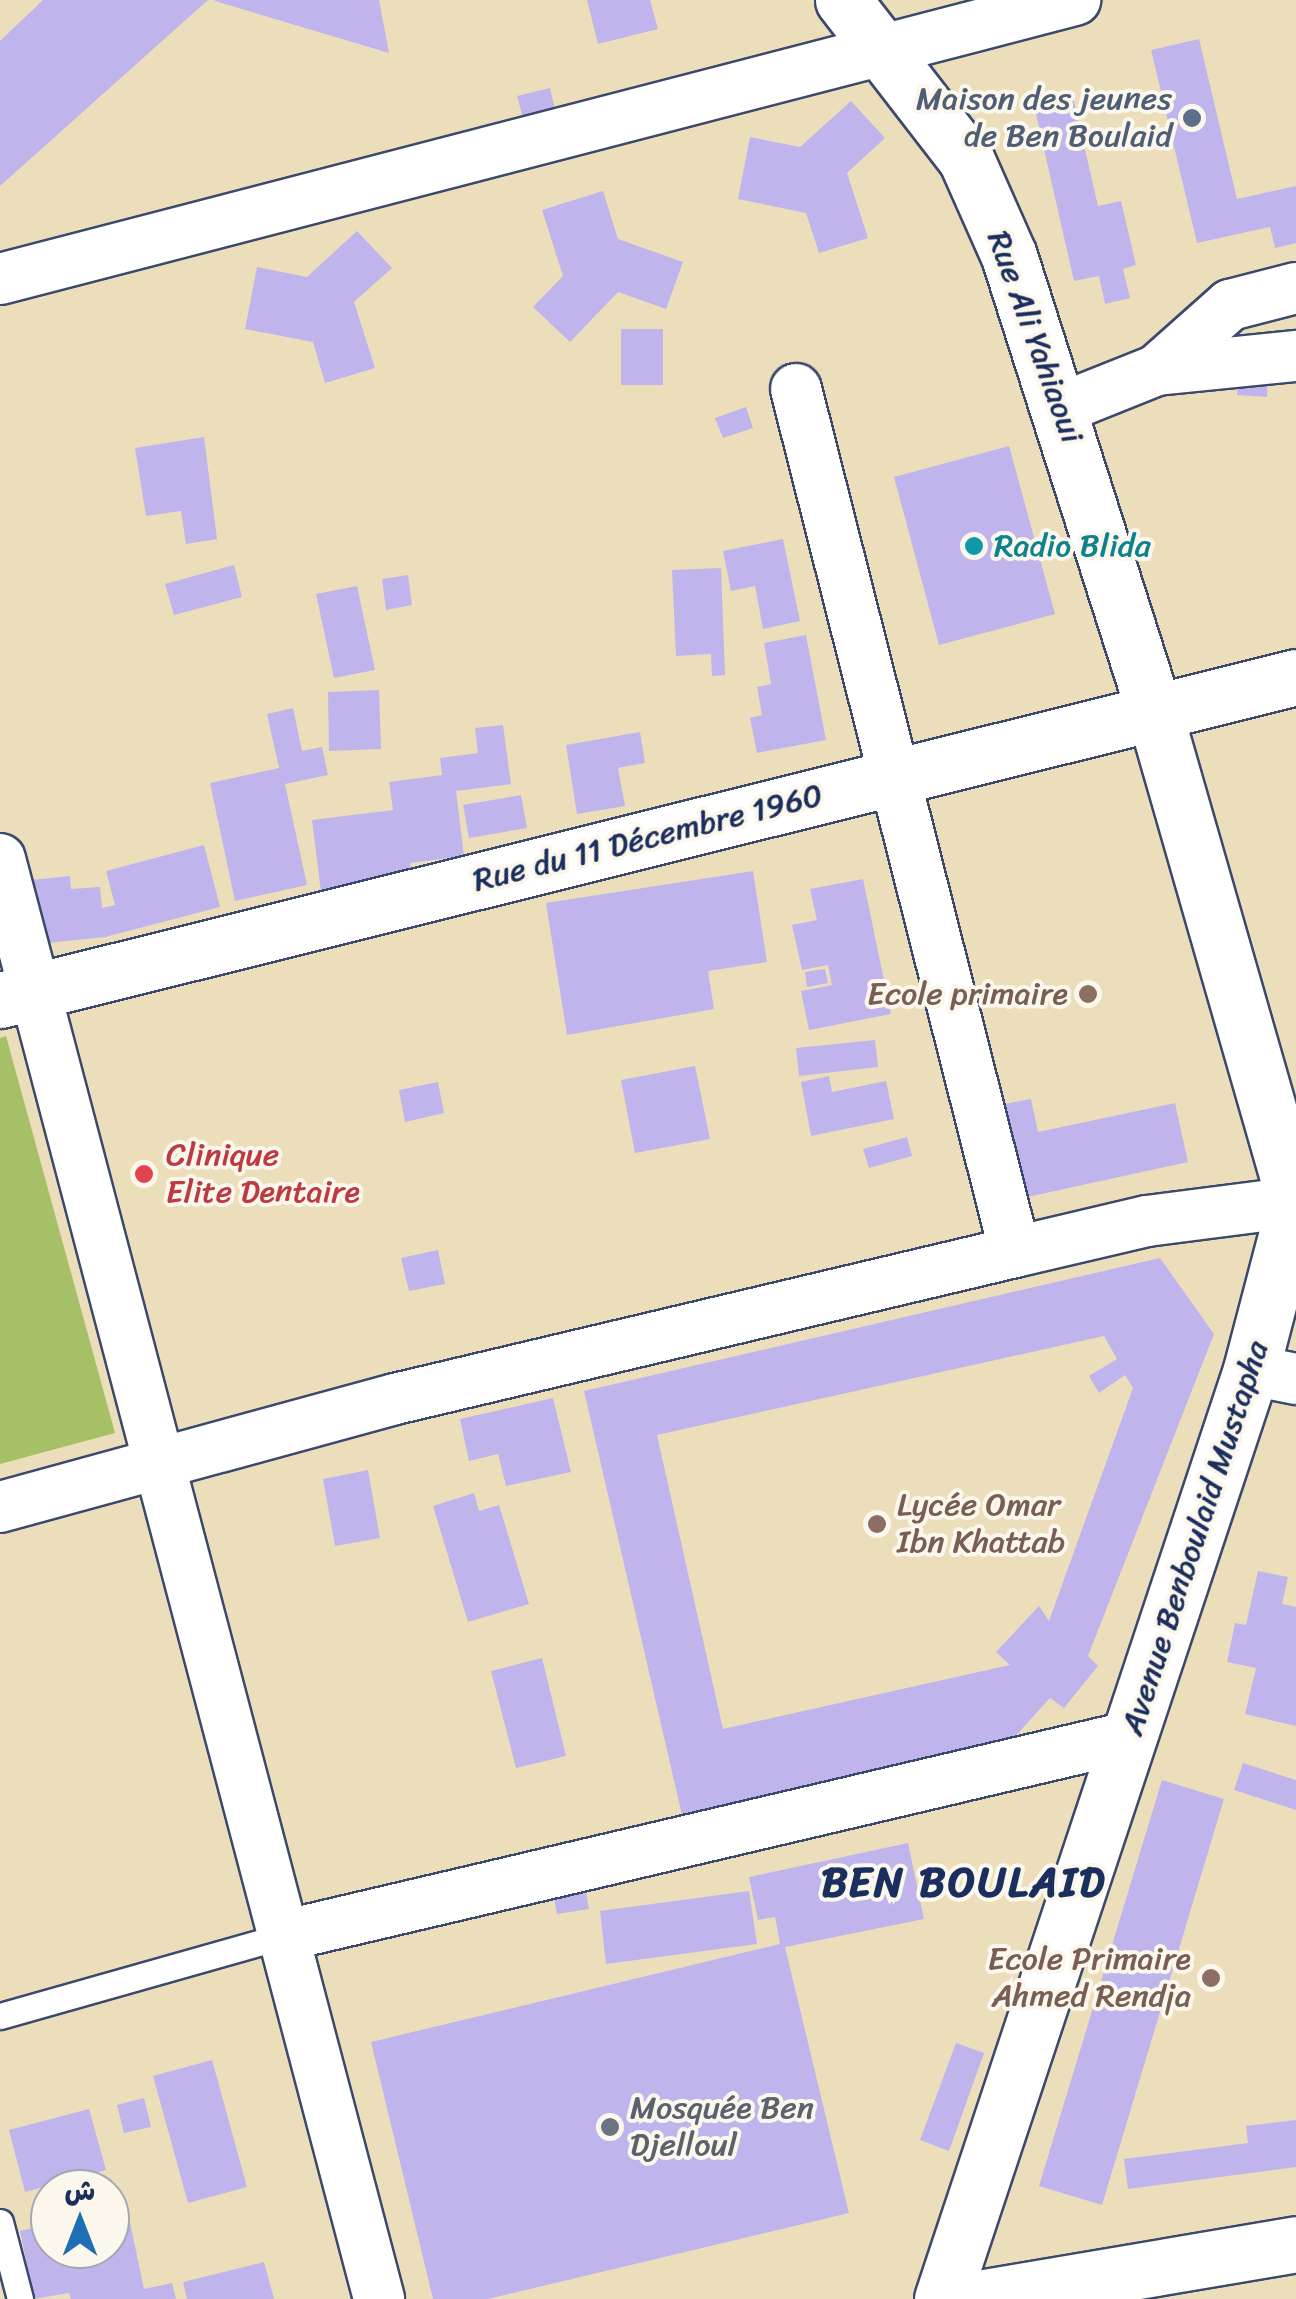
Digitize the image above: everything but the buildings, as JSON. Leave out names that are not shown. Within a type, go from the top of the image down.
[{"type":"main road","name":"Rue Ali Yahiaoui","points":[[842,0],[882,46],[966,159],[1009,256],[1062,408],[1154,710]]},
{"type":"main road","name":"Rue du 11 Décembre 1960","points":[[17,995],[1296,677]]},
{"type":"main road","points":[[1154,710],[1295,1202]]},
{"type":"main road","name":"Avenue Benboulaid Mustapha","points":[[942,2299],[1132,1736],[1274,1374],[1295,1202]]},
{"type":"main road","points":[[972,2299],[1296,2244]]},
{"type":"street","points":[[0,279],[882,46],[1075,0]]},
{"type":"street","points":[[1157,370],[1230,305],[1296,288]]},
{"type":"street","points":[[1062,408],[1157,370],[1296,356]]},
{"type":"street","points":[[796,389],[1015,1252]]},
{"type":"street","points":[[0,859],[17,995],[160,1464],[288,1936],[378,2299]]},
{"type":"street","points":[[0,1507],[394,1400],[1015,1252],[1147,1221],[1295,1202]]},
{"type":"street","points":[[288,1936],[1132,1736]]},
{"type":"lane","points":[[0,2016],[288,1936]]},
{"type":"lane","points":[[0,2222],[20,2299]]},
{"type":"green space","points":[[6,1036],[115,1433],[0,1464],[0,1038]]},
{"type":"place","name":"Maison des jeunes de Ben Boulaid","points":[[1192,118]]},
{"type":"place","name":"Radio Blida","points":[[974,546]]},
{"type":"place","name":"Ecole primaire","points":[[1088,994]]},
{"type":"place","name":"Clinique Elite Dentaire","points":[[144,1174]]},
{"type":"place","name":"Lycée Omar Ibn Khattab","points":[[877,1524]]},
{"type":"place","name":"Ecole Primaire Ahmed Rendja","points":[[1211,1978]]},
{"type":"place","name":"Mosquée Ben Djelloul","points":[[610,2127]]},
{"type":"district","name":"BEN BOULAID","points":[[964,1882]]}]
